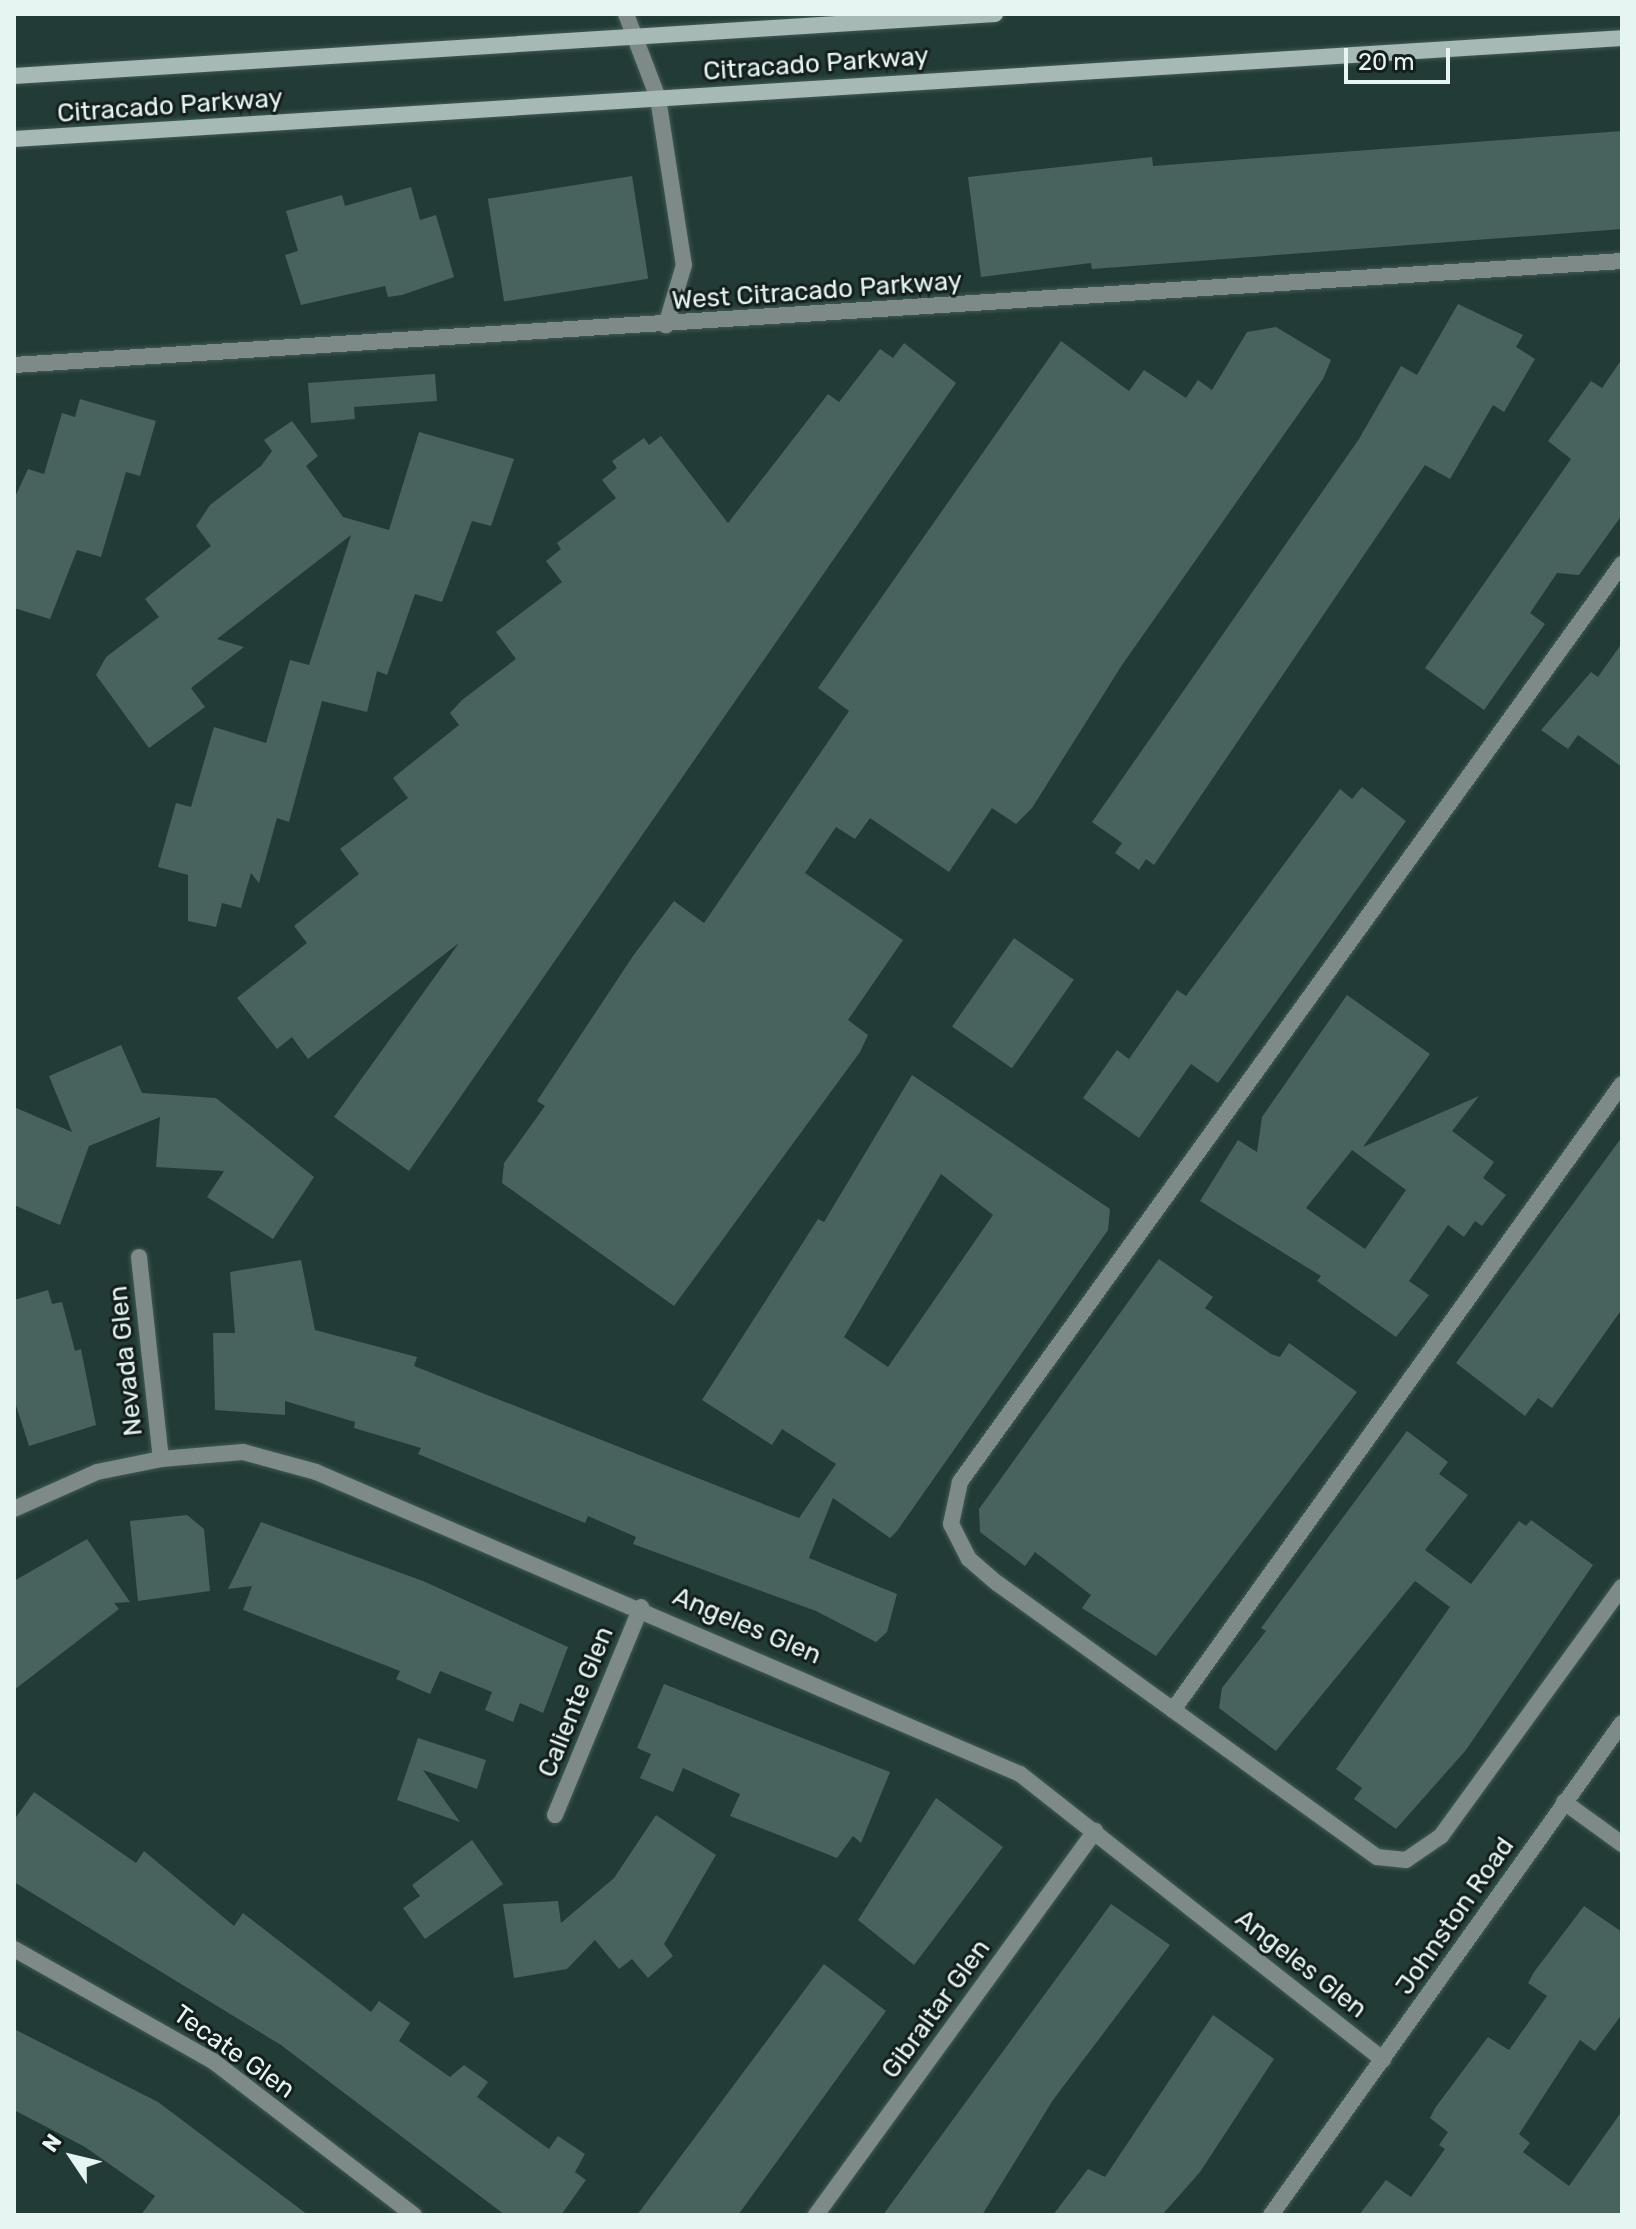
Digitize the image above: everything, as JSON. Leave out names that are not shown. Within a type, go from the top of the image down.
[{"type":"main road","name":"Citracado Parkway","points":[[14,76],[995,14]]},
{"type":"main road","name":"Citracado Parkway","points":[[14,139],[1622,38]]},
{"type":"street","points":[[626,14],[658,98],[684,265],[666,325]]},
{"type":"street","name":"West Citracado Parkway","points":[[14,365],[1622,261]]},
{"type":"street","points":[[1622,564],[960,1482],[951,1524],[969,1559],[1173,1710],[1377,1857],[1406,1860],[1441,1836],[1622,1587]]},
{"type":"street","points":[[1173,1710],[1622,1084]]},
{"type":"street","name":"Nevada Glen","points":[[139,1257],[161,1459]]},
{"type":"street","name":"Angeles Glen","points":[[14,1509],[97,1472],[161,1459],[243,1452],[316,1472],[641,1607],[977,1752],[1020,1774],[1383,2060]]},
{"type":"street","name":"Caliente Glen","points":[[555,1815],[641,1607]]},
{"type":"street","name":"Johnston Road","points":[[1271,2215],[1622,1723]]},
{"type":"street","points":[[1564,1802],[1622,1844]]},
{"type":"street","name":"Gibraltar Glen","points":[[816,2215],[1095,1831]]},
{"type":"street","name":"Tecate Glen","points":[[14,1949],[213,2061],[414,2215]]},
{"type":"building","points":[[1622,131],[1622,229],[1092,269],[1091,263],[981,277],[968,177],[1152,157],[1153,166]]},
{"type":"building","points":[[632,176],[648,279],[504,302],[488,199]]},
{"type":"building","points":[[411,187],[420,220],[436,215],[454,277],[402,295],[388,297],[385,286],[301,305],[285,255],[298,251],[286,211],[342,195],[345,206]]},
{"type":"building","points":[[1458,304],[1523,335],[1516,347],[1535,359],[1504,412],[1493,405],[1450,479],[1425,465],[1154,865],[1146,859],[1139,870],[1115,853],[1122,843],[1092,822],[1359,439],[1401,366],[1417,375]]},
{"type":"building","points":[[1276,327],[1331,360],[1323,379],[1122,665],[1032,808],[1016,824],[992,808],[949,872],[870,818],[855,839],[836,827],[805,873],[903,940],[848,1020],[868,1035],[860,1052],[674,1306],[502,1183],[504,1163],[545,1106],[537,1101],[633,956],[674,901],[704,923],[849,711],[818,688],[1061,341],[1129,391],[1144,370],[1186,398],[1198,380],[1212,390],[1247,332]]},
{"type":"building","points":[[904,343],[956,383],[409,1171],[334,1117],[459,943],[308,1059],[292,1037],[277,1049],[237,998],[307,943],[294,926],[359,874],[340,849],[408,798],[393,778],[459,725],[450,713],[462,700],[516,659],[496,632],[562,582],[546,561],[561,549],[557,543],[616,498],[602,480],[617,468],[612,461],[644,438],[649,445],[661,436],[728,523],[828,394],[839,402],[880,349],[893,358]]},
{"type":"building","points":[[1622,359],[1622,515],[1579,575],[1557,573],[1530,613],[1545,624],[1484,710],[1425,668],[1571,459],[1548,441],[1591,381],[1602,388]]},
{"type":"building","points":[[435,374],[437,401],[354,407],[355,419],[311,423],[308,383]]},
{"type":"building","points":[[80,399],[156,421],[140,476],[126,472],[101,557],[77,550],[50,619],[14,608],[14,499],[28,469],[44,474],[62,413],[75,417]]},
{"type":"building","points":[[292,421],[318,456],[306,466],[343,517],[389,530],[419,432],[514,459],[491,526],[472,521],[442,602],[415,594],[387,675],[377,671],[367,712],[322,701],[289,822],[277,818],[259,883],[251,873],[241,908],[222,903],[216,927],[188,921],[188,875],[158,867],[176,803],[191,807],[214,727],[266,743],[290,660],[309,665],[351,535],[217,639],[244,647],[191,688],[205,707],[149,748],[96,675],[106,657],[159,617],[145,599],[211,546],[196,526],[210,505],[261,466],[272,451],[264,440]]},
{"type":"building","points":[[1622,643],[1622,767],[1578,735],[1568,749],[1541,730],[1591,672],[1598,677]]},
{"type":"building","points":[[1362,787],[1406,821],[1218,1083],[1191,1064],[1139,1138],[1083,1098],[1117,1050],[1129,1059],[1177,990],[1186,996],[1340,789],[1352,799]]},
{"type":"building","points":[[1014,938],[1074,980],[1012,1068],[952,1026]]},
{"type":"building","points":[[1347,995],[1430,1054],[1363,1147],[1479,1096],[1452,1131],[1494,1162],[1483,1178],[1506,1195],[1482,1226],[1475,1221],[1464,1237],[1448,1225],[1409,1281],[1429,1295],[1396,1337],[1317,1281],[1321,1276],[1200,1201],[1238,1140],[1257,1152],[1262,1117]],"holes":[[[1352,1150],[1406,1190],[1365,1249],[1306,1208]]]},
{"type":"building","points":[[121,1045],[142,1093],[216,1098],[314,1177],[273,1239],[207,1197],[224,1171],[156,1167],[160,1117],[89,1146],[60,1225],[14,1205],[14,1107],[72,1132],[49,1076]]},
{"type":"building","points":[[912,1075],[1110,1209],[1108,1230],[897,1531],[890,1538],[833,1498],[809,1558],[897,1594],[887,1632],[876,1642],[816,1611],[633,1544],[636,1537],[588,1516],[585,1523],[418,1454],[421,1448],[354,1428],[355,1422],[285,1401],[285,1415],[215,1410],[213,1333],[235,1333],[230,1272],[301,1260],[315,1330],[417,1357],[414,1366],[799,1518],[836,1464],[782,1429],[772,1445],[702,1400],[818,1219],[824,1222]],"holes":[[[941,1174],[993,1215],[888,1367],[844,1337]]]},
{"type":"building","points":[[1622,1137],[1622,1309],[1552,1408],[1538,1398],[1525,1416],[1456,1363]]},
{"type":"building","points":[[1159,1259],[1213,1297],[1205,1308],[1271,1354],[1280,1357],[1289,1343],[1357,1392],[1156,1656],[1082,1608],[1091,1595],[1035,1552],[1025,1566],[980,1532],[979,1509]]},
{"type":"building","points":[[48,1290],[52,1304],[62,1302],[75,1351],[81,1349],[96,1425],[29,1446],[14,1399],[14,1300]]},
{"type":"building","points":[[1407,1431],[1448,1462],[1439,1474],[1468,1495],[1425,1550],[1471,1584],[1519,1521],[1526,1526],[1531,1520],[1593,1565],[1466,1750],[1396,1829],[1354,1799],[1362,1788],[1336,1769],[1450,1607],[1415,1581],[1276,1751],[1219,1708],[1222,1688],[1266,1631],[1261,1628]]},
{"type":"building","points":[[187,1515],[204,1529],[210,1591],[138,1601],[130,1521]]},
{"type":"building","points":[[261,1522],[423,1581],[568,1647],[543,1713],[520,1703],[513,1722],[485,1710],[492,1692],[440,1671],[430,1694],[396,1679],[400,1671],[243,1610],[252,1586],[228,1589]]},
{"type":"building","points":[[87,1539],[130,1602],[114,1603],[119,1609],[14,1690],[14,1581]]},
{"type":"building","points":[[664,1684],[890,1772],[861,1843],[853,1836],[837,1858],[730,1816],[740,1794],[683,1768],[673,1792],[640,1778],[651,1754],[637,1748]]},
{"type":"building","points":[[418,1738],[486,1760],[477,1789],[423,1770],[460,1822],[397,1800]]},
{"type":"building","points":[[34,1792],[136,1863],[144,1851],[234,1926],[243,1913],[371,2012],[379,2001],[410,2023],[399,2041],[450,2077],[464,2065],[488,2082],[477,2097],[549,2149],[558,2136],[585,2154],[575,2172],[586,2180],[561,2215],[505,2215],[281,2045],[14,1882],[14,1820]]},
{"type":"building","points":[[936,1798],[1003,1847],[914,1965],[858,1920]]},
{"type":"building","points":[[656,1815],[716,1855],[664,1944],[673,1956],[648,1978],[632,1959],[619,1969],[595,1940],[567,1969],[514,1978],[503,1904],[558,1901],[561,1923],[614,1878]]},
{"type":"building","points":[[472,1840],[503,1884],[425,1939],[403,1908],[420,1896],[412,1885]]},
{"type":"building","points":[[1111,1904],[1170,1945],[1053,2100],[982,2215],[883,2215]]},
{"type":"building","points":[[1584,1906],[1622,1932],[1622,2014],[1595,2051],[1580,2040],[1519,2134],[1530,2143],[1523,2152],[1569,2186],[1622,2111],[1622,2215],[1359,2215],[1386,2180],[1411,2197],[1445,2149],[1439,2145],[1448,2132],[1430,2118],[1435,2108],[1488,2037],[1509,2050],[1547,1996],[1528,1983]]},
{"type":"building","points":[[824,1964],[886,2011],[738,2215],[637,2215]]},
{"type":"building","points":[[1213,2015],[1274,2059],[1200,2172],[1162,2215],[1053,2215],[1088,2169],[1105,2177]]},
{"type":"building","points":[[14,2029],[158,2102],[308,2215],[141,2215],[155,2196],[85,2147],[14,2110]]}]
